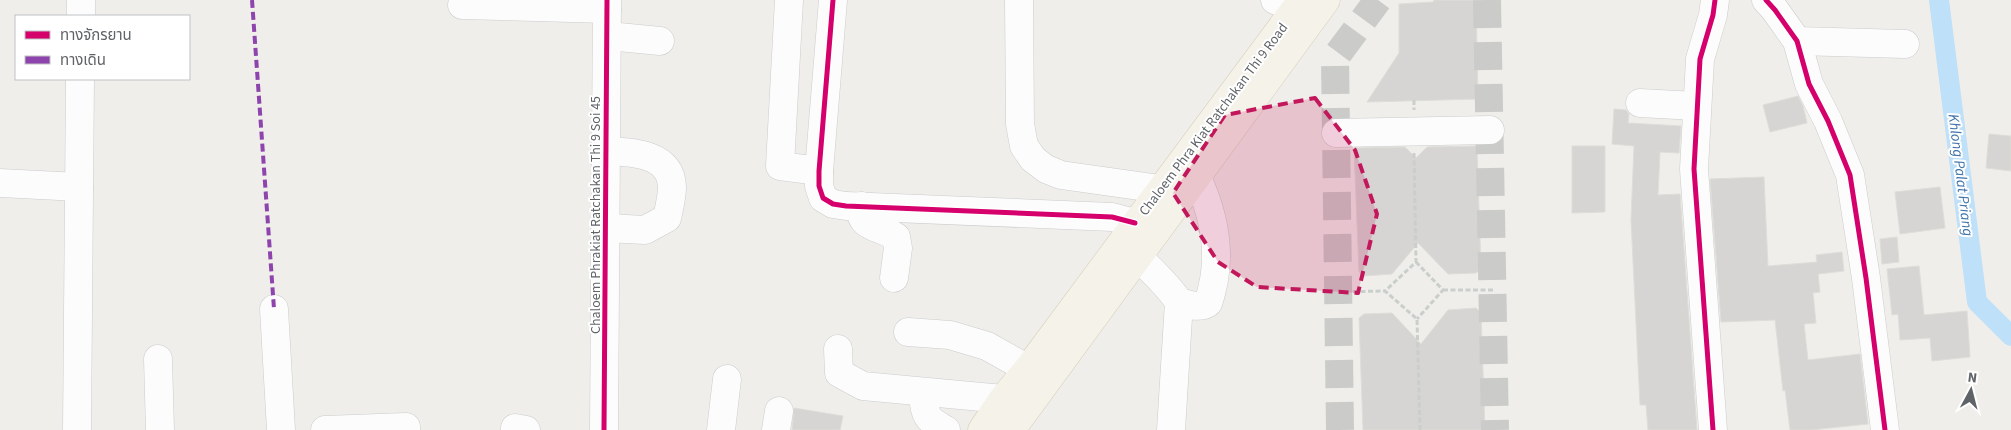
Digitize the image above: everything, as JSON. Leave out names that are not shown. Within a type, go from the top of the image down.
[{"type":"main road","name":"Chaloem Phra Kiat Ratchakan Thi 9 Road","points":[[1011,430],[1326,0]]},
{"type":"main road","name":"Chaloem Phra Kiat Ratchakan Thi 9 Road","points":[[982,430],[1003,399],[1028,369],[1160,189],[1290,3]]},
{"type":"street","points":[[81,0],[81,15]]},
{"type":"street","points":[[789,0],[780,166],[819,171]]},
{"type":"street","points":[[833,0],[819,171],[819,186],[823,198],[833,204],[846,206],[1112,217],[1135,223]]},
{"type":"street","points":[[1019,0],[1020,124],[1024,146],[1033,159],[1046,169],[1061,175],[1160,189]]},
{"type":"street","points":[[1713,430],[1694,169],[1700,59],[1713,15],[1714,0]]},
{"type":"street","points":[[1766,0],[1797,41],[1809,84],[1828,121],[1850,174],[1866,278],[1885,430]]},
{"type":"street","points":[[462,5],[607,4]]},
{"type":"street","name":"Chaloem Phrakiat Ratchakan Thi 9 Soi 45","points":[[604,430],[607,4]]},
{"type":"street","points":[[608,36],[660,42]]},
{"type":"street","points":[[1797,41],[1905,44]]},
{"type":"street","points":[[77,430],[80,80]]},
{"type":"street","points":[[1640,103],[1696,106]]},
{"type":"street","points":[[1336,133],[1490,130]]},
{"type":"street","points":[[606,228],[646,230],[667,218],[672,186],[667,171],[659,162],[637,152],[607,152]]},
{"type":"street","points":[[1179,302],[1195,306],[1203,306],[1208,303],[1216,270],[1215,236],[1207,199],[1197,178]]},
{"type":"street","points":[[0,183],[79,187]]},
{"type":"street","points":[[861,206],[860,216],[863,222],[888,231],[896,237],[898,248],[894,278]]},
{"type":"street","points":[[1137,256],[1153,270],[1179,302],[1171,430]]},
{"type":"street","points":[[274,309],[281,430]]},
{"type":"street","points":[[908,332],[950,335],[986,346],[1028,369]]},
{"type":"street","points":[[838,349],[839,373],[863,386],[932,394],[1003,399]]},
{"type":"street","points":[[158,359],[160,430]]},
{"type":"street","points":[[722,430],[727,380]]},
{"type":"street","points":[[932,394],[924,404],[925,414],[932,422],[946,430]]},
{"type":"street","points":[[325,430],[406,427],[406,430]]},
{"type":"path","points":[[1414,100],[1416,262],[1443,290],[1493,290]]},
{"type":"path","points":[[1338,292],[1385,291],[1416,262]]},
{"type":"path","points":[[1420,430],[1416,319],[1443,290]]},
{"type":"path","points":[[1385,291],[1416,319]]},
{"type":"highlighted area","points":[[1315,98],[1355,150],[1377,214],[1358,293],[1257,287],[1218,262],[1173,193],[1225,115]]},
{"type":"building","points":[[1434,0],[1476,0],[1478,99],[1367,102],[1399,53],[1399,4],[1433,2]]},
{"type":"building","points":[[1798,96],[1803,106],[1807,123],[1770,132],[1763,105]]},
{"type":"building","points":[[1614,109],[1626,110],[1629,114],[1628,123],[1681,126],[1679,153],[1660,152],[1658,195],[1680,194],[1697,430],[1648,430],[1646,405],[1640,405],[1631,220],[1634,146],[1612,144]]},
{"type":"building","points":[[1989,134],[2011,136],[2011,171],[1986,168]]},
{"type":"building","points":[[1477,146],[1481,269],[1476,273],[1448,274],[1418,243],[1392,274],[1364,276],[1359,272],[1354,148],[1405,147],[1416,158],[1427,147]]},
{"type":"building","points":[[1572,146],[1605,146],[1605,212],[1572,213]]},
{"type":"building","points":[[1764,177],[1768,266],[1817,262],[1816,255],[1842,252],[1844,271],[1818,274],[1820,292],[1813,293],[1816,323],[1804,324],[1808,360],[1860,354],[1868,424],[1811,430],[1790,430],[1785,390],[1783,391],[1775,320],[1721,322],[1710,179]]},
{"type":"building","points":[[1940,187],[1945,228],[1900,234],[1895,192]]},
{"type":"building","points":[[1897,237],[1899,262],[1882,264],[1880,239]]},
{"type":"building","points":[[1919,266],[1924,315],[1967,311],[1970,357],[1932,361],[1930,338],[1900,340],[1898,314],[1892,315],[1887,269]]},
{"type":"building","points":[[1476,308],[1481,313],[1485,430],[1363,430],[1359,318],[1364,314],[1392,313],[1421,344],[1448,310]]},
{"type":"building","points":[[794,408],[843,416],[840,430],[792,430]]},
{"type":"waterway","name":"Khlong Palat Priang","points":[[1939,0],[1977,302],[2011,336]]},
{"type":"tunnel","points":[[1340,430],[1335,58],[1378,0]]},
{"type":"tunnel","points":[[1487,0],[1495,430]]},
{"type":"marked path","points":[[252,0],[274,309]]},
{"type":"cycle path","points":[[604,430],[607,0]]},
{"type":"cycle path","points":[[833,0],[819,171],[819,186],[823,198],[833,204],[846,206],[1112,217],[1135,223]]},
{"type":"cycle path","points":[[1713,430],[1694,169],[1700,59],[1713,15],[1715,0]]},
{"type":"cycle path","points":[[1766,0],[1797,41],[1809,84],[1828,121],[1850,175],[1866,278],[1885,430]]}]
